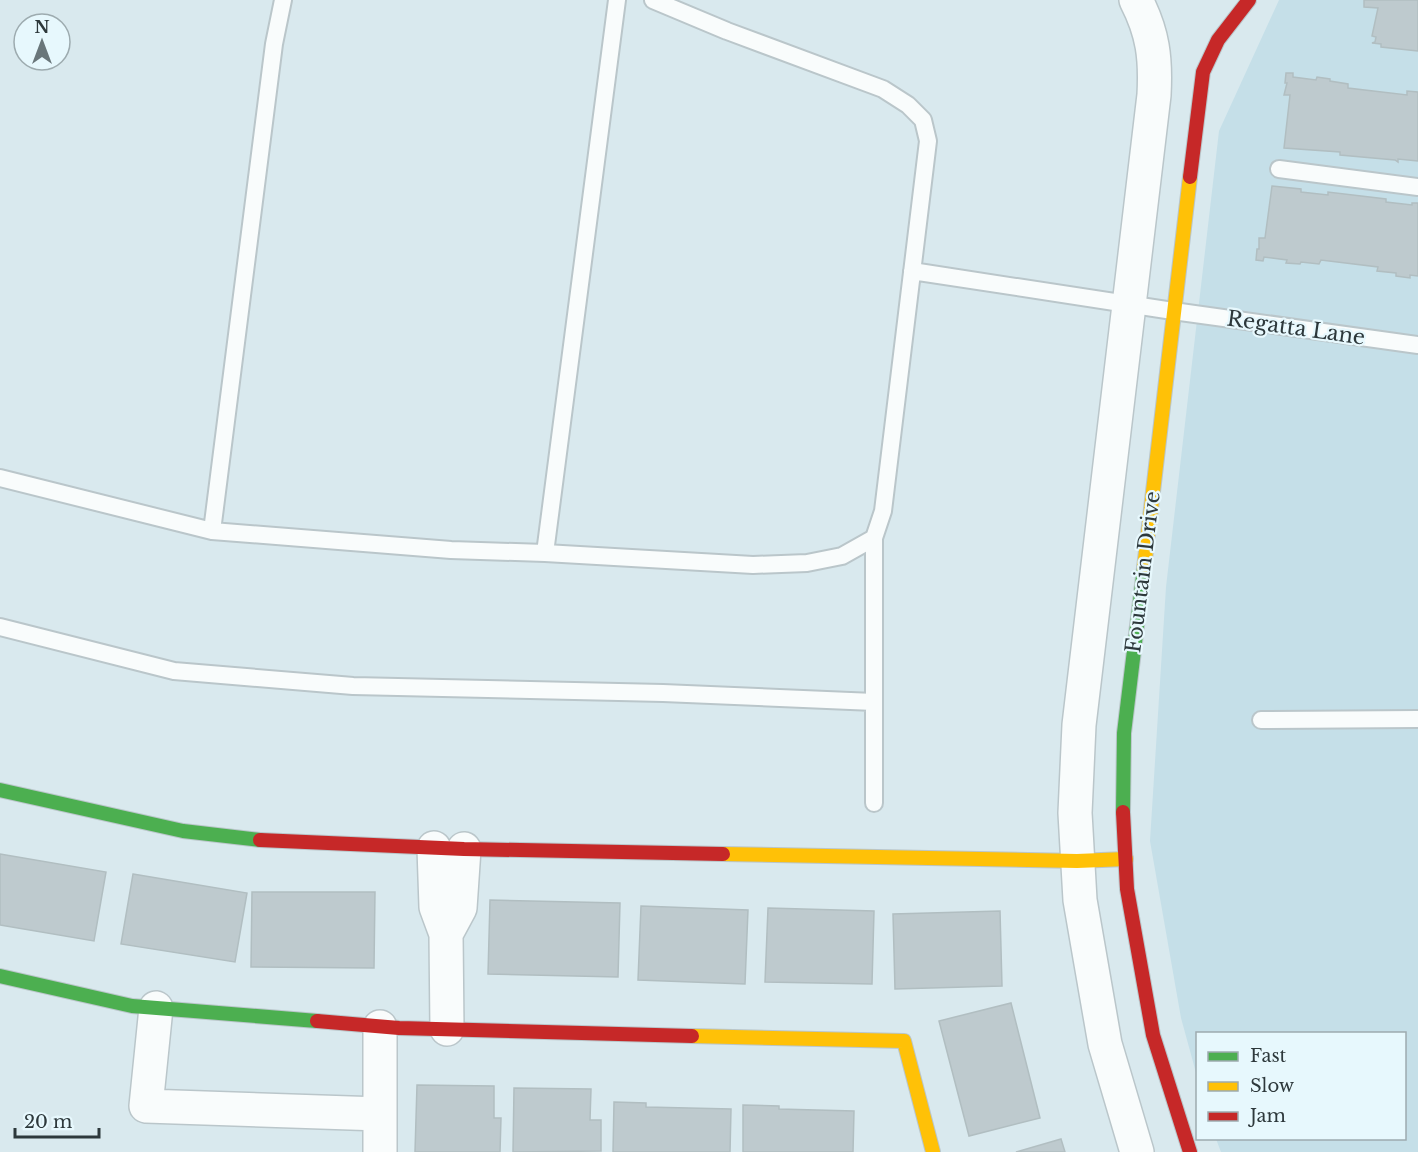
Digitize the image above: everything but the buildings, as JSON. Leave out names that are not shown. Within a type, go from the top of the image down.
[{"type":"street","points":[[1136,0],[1152,39],[1155,68],[1150,135],[1079,725],[1075,813],[1080,900],[1105,1044],[1137,1152]]},
{"type":"street","name":"Fountain Drive","points":[[1190,1152],[1153,1035],[1128,889],[1123,810],[1124,733],[1203,72],[1218,40],[1249,0]]},
{"type":"street","points":[[0,790],[183,831],[256,840],[449,849],[1077,861],[1126,859]]},
{"type":"street","points":[[447,1029],[446,934],[436,907],[449,849]]},
{"type":"street","points":[[0,976],[132,1006],[380,1027],[904,1041],[933,1152]]},
{"type":"street","points":[[156,1008],[146,1106],[380,1114]]},
{"type":"street","points":[[380,1027],[380,1152]]},
{"type":"lane","points":[[212,531],[273,56],[283,0]]},
{"type":"lane","points":[[545,553],[617,0]]},
{"type":"lane","points":[[653,0],[727,31],[883,89],[908,105],[923,120],[928,141],[883,511],[874,538],[874,803]]},
{"type":"lane","points":[[1279,169],[1418,187]]},
{"type":"lane","name":"Regatta Lane","points":[[912,271],[1173,311],[1418,345]]},
{"type":"lane","points":[[1,482],[212,531],[451,550],[753,565],[807,563],[842,556],[874,538]]},
{"type":"lane","points":[[0,627],[174,671],[353,686],[663,693],[874,702]]},
{"type":"lane","points":[[1261,720],[1418,719]]},
{"type":"shaded area","points":[[1279,0],[1418,0],[1418,1152],[1221,1152],[1216,1140],[1406,1140],[1406,1032],[1196,1032],[1196,1073],[1181,1018],[1150,841],[1166,587],[1219,131]]},
{"type":"traffic: fast","points":[[1123,812],[1124,733],[1144,568]]},
{"type":"traffic: fast","points":[[0,790],[183,831],[260,840]]},
{"type":"traffic: fast","points":[[0,976],[132,1006],[317,1021]]},
{"type":"traffic: slow","points":[[1144,568],[1190,177]]},
{"type":"traffic: slow","points":[[723,854],[1077,861],[1126,859]]},
{"type":"traffic: slow","points":[[692,1036],[904,1041],[933,1152]]},
{"type":"traffic: jam","points":[[1190,177],[1203,72],[1218,40],[1249,0]]},
{"type":"traffic: jam","points":[[1123,812],[1127,889],[1153,1035],[1190,1152]]},
{"type":"traffic: jam","points":[[260,840],[464,849],[723,854]]},
{"type":"traffic: jam","points":[[317,1021],[399,1028],[692,1036]]}]
